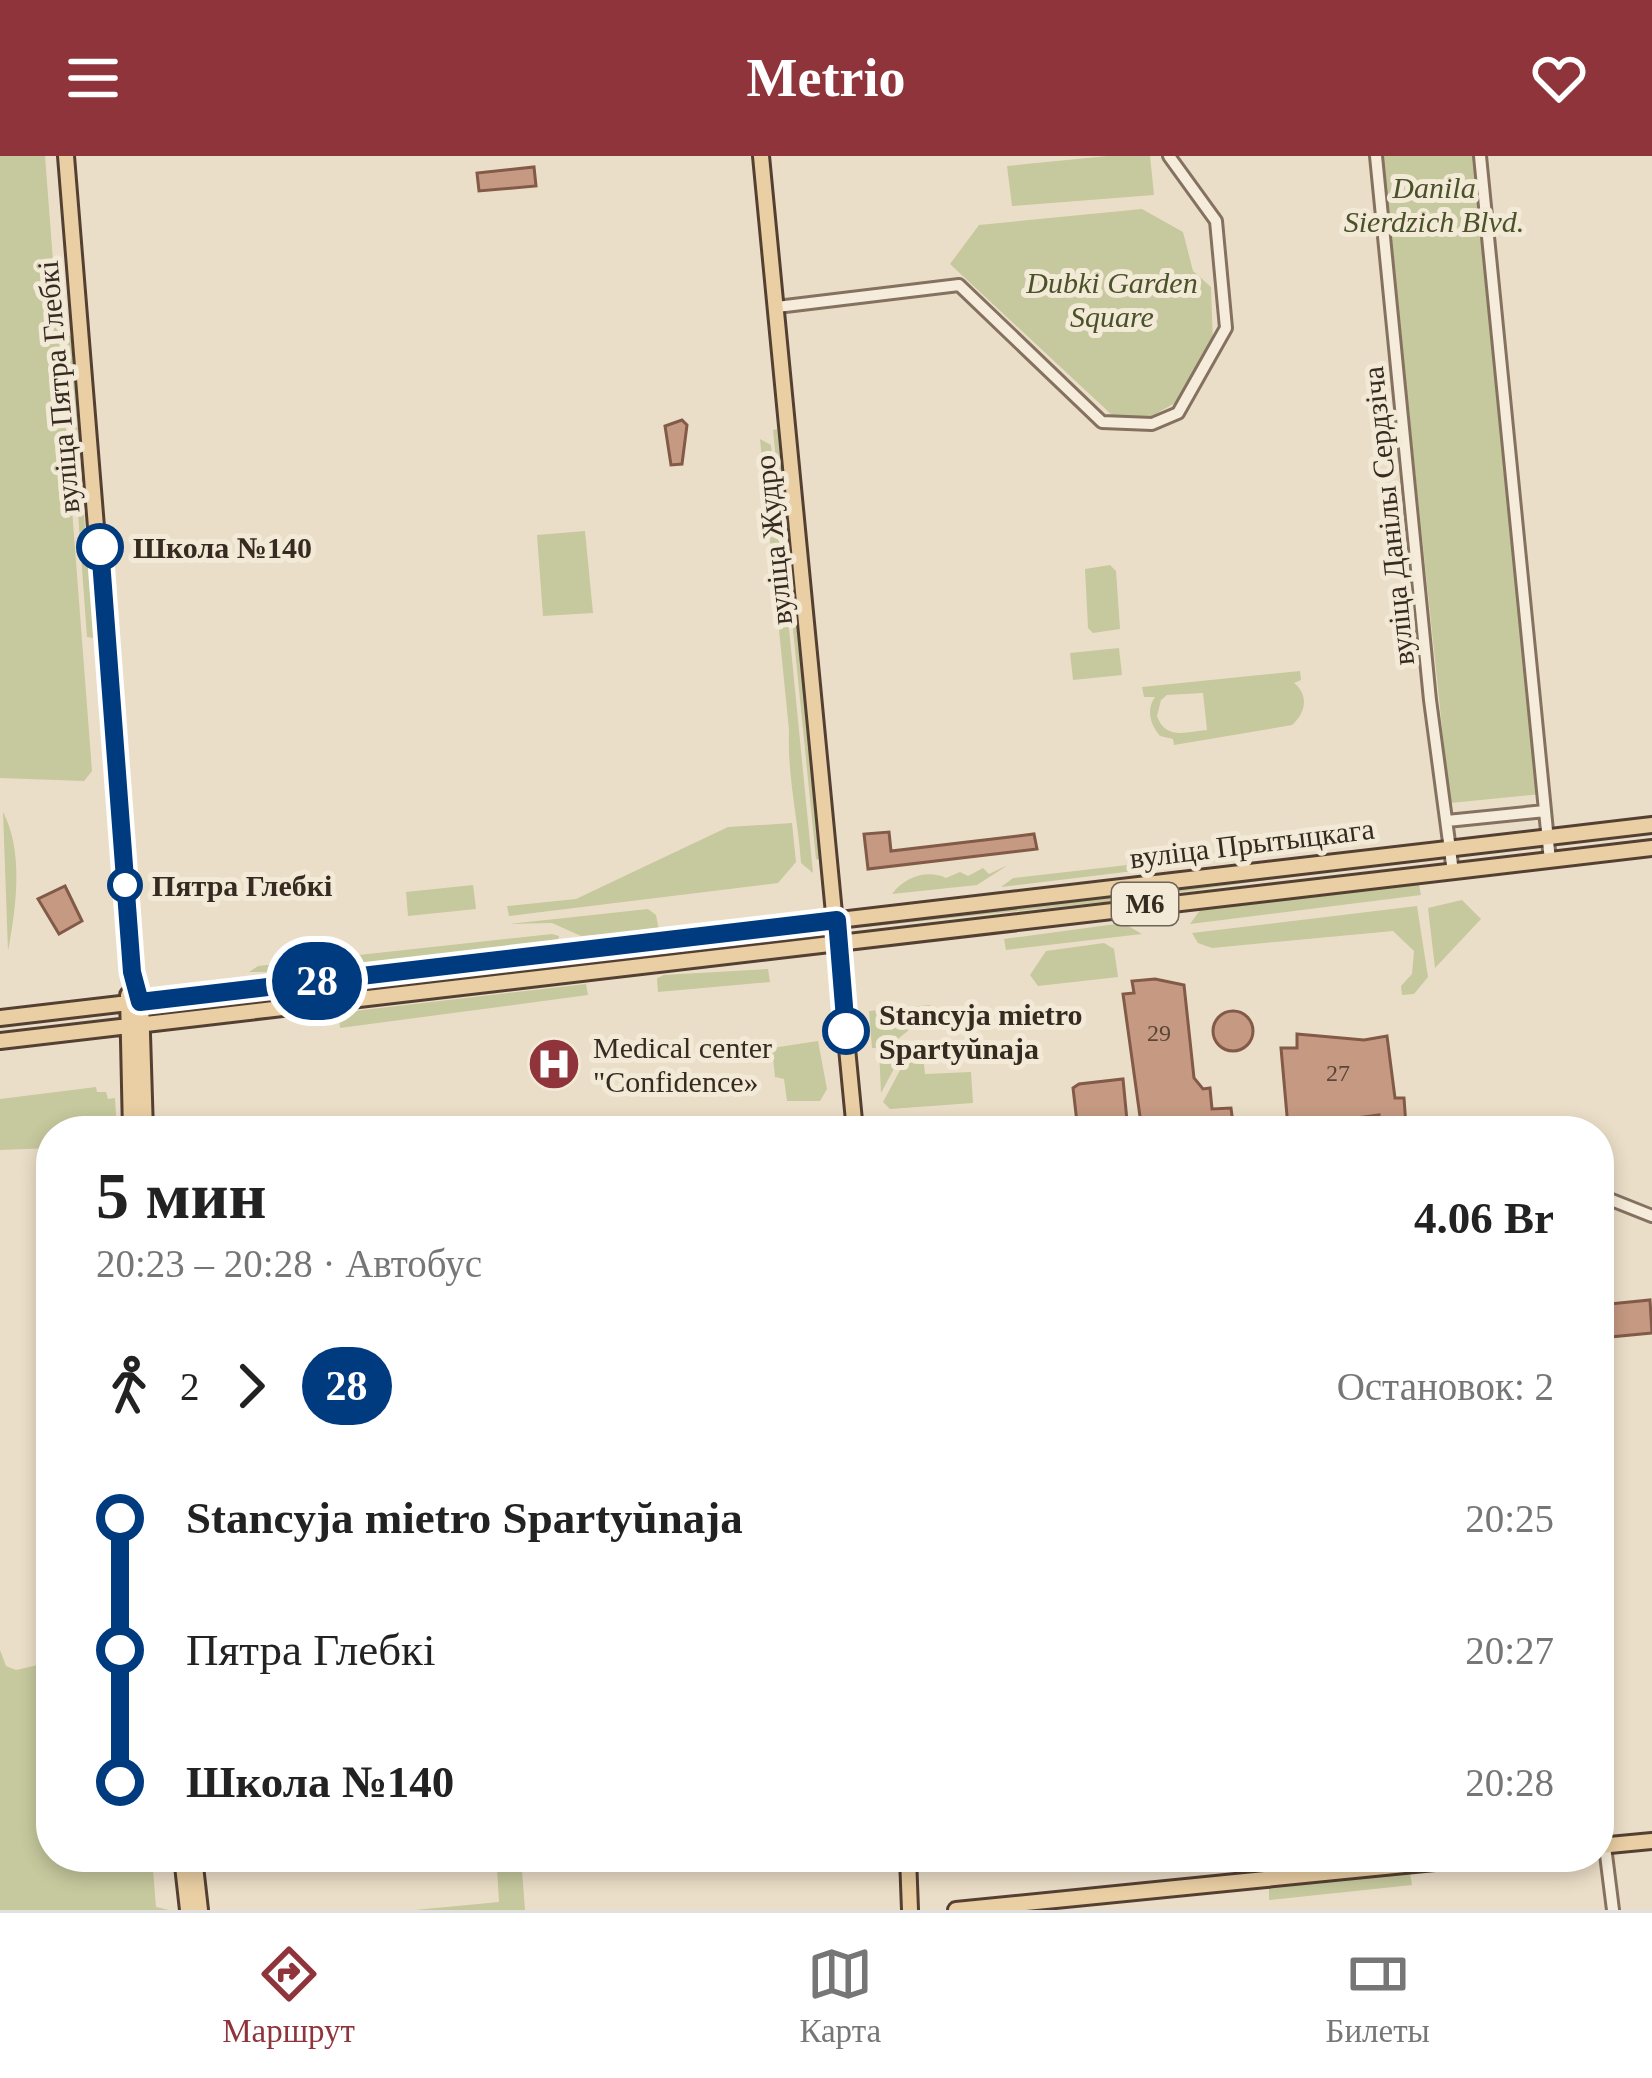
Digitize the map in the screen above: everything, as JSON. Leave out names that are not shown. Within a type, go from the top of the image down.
[{"type":"main road","name":"вуліца Пятра Глебкі","points":[[66,156],[135,1025]]},
{"type":"main road","name":"вуліца Жудро","points":[[761,156],[854,1116]]},
{"type":"main road","name":"вуліца Прытыцкага","points":[[0,1018],[1652,825]]},
{"type":"main road","name":"вуліца Прытыцкага","points":[[0,1041],[1652,848]]},
{"type":"main road","points":[[39,1013],[41,1036]]},
{"type":"main road","points":[[132,1116],[135,1025]]},
{"type":"main road","points":[[135,1025],[144,1116]]},
{"type":"main road","points":[[1614,1845],[1652,1841]]},
{"type":"main road","points":[[184,1872],[188,1910]]},
{"type":"main road","points":[[196,1872],[200,1910]]},
{"type":"main road","points":[[909,1872],[910,1910]]},
{"type":"main road","points":[[956,1910],[1335,1872]]},
{"type":"street","points":[[776,308],[959,285],[1102,422],[1166,421],[1178,413],[1226,328],[1216,221],[1169,156]]},
{"type":"street","name":"вуліца Данілы Сердзіча","points":[[1376,156],[1430,700],[1453,872]]},
{"type":"street","points":[[1480,156],[1550,861]]},
{"type":"street","points":[[1447,821],[1545,811]]},
{"type":"street","points":[[1614,1201],[1652,1216]]},
{"type":"street","points":[[1606,1872],[1613,1910]]},
{"type":"green space","points":[[0,156],[45,156],[92,771],[84,781],[0,778]]},
{"type":"green space","points":[[1150,156],[1154,195],[1012,206],[1007,166]]},
{"type":"green space","name":"Danila Sierdzich Blvd.","points":[[1382,156],[1476,156],[1541,794],[1450,803]]},
{"type":"green space","name":"Dubki Garden Square","points":[[1142,209],[1183,232],[1193,271],[1211,287],[1213,344],[1175,403],[1150,417],[1112,415],[950,264],[979,225]]},
{"type":"green space","points":[[65,336],[71,336],[93,638],[87,637]]},
{"type":"green space","points":[[777,429],[820,860],[816,859],[773,430]]},
{"type":"green space","points":[[760,439],[771,445],[813,873],[801,863]]},
{"type":"green space","points":[[585,531],[593,613],[543,616],[537,535]]},
{"type":"green space","points":[[1110,565],[1116,571],[1120,629],[1093,633],[1088,628],[1085,569]]},
{"type":"green space","points":[[1119,648],[1122,675],[1073,680],[1070,653]]},
{"type":"green space","points":[[1300,671],[1301,680],[1294,683],[1304,704],[1292,725],[1174,745],[1173,739],[1160,736],[1154,727],[1150,712],[1155,697],[1144,697],[1142,687]],"holes":[[[1203,693],[1207,730],[1177,733],[1165,729],[1157,716],[1161,700],[1167,695]]]},
{"type":"green space","points":[[3,812],[16,862],[8,951]]},
{"type":"green space","points":[[792,823],[796,862],[778,883],[509,916],[507,906],[576,899],[728,827]]},
{"type":"green space","points":[[1250,851],[1266,855],[1001,887],[1013,878]]},
{"type":"green space","points":[[1418,859],[1123,900],[866,927],[870,924]]},
{"type":"green space","points":[[1008,865],[977,885],[892,894],[917,876],[946,878],[960,872],[968,876],[983,868],[989,874]]},
{"type":"green space","points":[[1419,884],[1421,895],[1190,924],[1200,910]]},
{"type":"green space","points":[[473,885],[476,909],[408,916],[406,892]]},
{"type":"green space","points":[[1462,900],[1481,919],[1435,968],[1428,908]]},
{"type":"green space","points":[[1417,906],[1428,977],[1414,994],[1402,995],[1401,986],[1412,974],[1414,951],[1393,931],[1212,948],[1198,943],[1192,933]]},
{"type":"green space","points":[[648,909],[656,915],[659,930],[581,936],[552,923],[509,924]]},
{"type":"green space","points":[[1123,923],[1142,934],[1006,950],[1004,939]]},
{"type":"green space","points":[[812,930],[815,937],[480,972],[155,1015],[150,1010]]},
{"type":"green space","points":[[559,936],[558,942],[299,972],[249,972],[258,966]]},
{"type":"green space","points":[[1104,943],[1114,949],[1118,977],[1038,986],[1030,975],[1046,951]]},
{"type":"green space","points":[[768,969],[770,982],[658,992],[657,978],[664,975]]},
{"type":"green space","points":[[586,984],[588,995],[340,1028],[339,1020],[346,1012]]},
{"type":"green space","points":[[930,1005],[931,1012],[888,1047],[906,1046],[881,1093],[879,1048],[872,1048],[869,1011]]},
{"type":"green space","points":[[818,1041],[827,1089],[820,1101],[787,1101],[784,1079],[775,1077],[772,1048]]},
{"type":"green space","points":[[933,1044],[935,1054],[923,1055],[925,1074],[971,1072],[973,1103],[890,1109],[883,1102],[913,1046]]},
{"type":"green space","points":[[96,1087],[108,1099],[115,1098],[116,1116],[36,1116],[36,1149],[0,1150],[0,1099]]},
{"type":"green space","points":[[0,1650],[6,1666],[16,1670],[36,1665],[36,1872],[153,1872],[156,1907],[169,1910],[0,1910]]},
{"type":"green space","points":[[497,1872],[522,1872],[525,1910],[415,1910],[499,1902]]},
{"type":"green space","points":[[1410,1872],[1412,1885],[1269,1900],[1269,1887]]},
{"type":"building","points":[[534,167],[536,186],[479,191],[477,173]]},
{"type":"building","points":[[682,420],[687,425],[682,464],[671,465],[665,426]]},
{"type":"building","points":[[889,832],[891,851],[1034,834],[1037,849],[868,869],[864,834]]},
{"type":"building","points":[[65,886],[82,921],[59,934],[38,899]]},
{"type":"building","points":[[1155,979],[1184,985],[1194,1078],[1203,1089],[1210,1088],[1212,1109],[1231,1108],[1232,1116],[1140,1116],[1123,994],[1134,993],[1132,981]]},
{"type":"building","points":[[1233,1011],[1247,1017],[1253,1031],[1247,1045],[1233,1051],[1219,1045],[1213,1031],[1219,1017]]},
{"type":"building","points":[[1297,1034],[1364,1040],[1387,1036],[1395,1098],[1404,1098],[1405,1116],[1287,1116],[1281,1048],[1297,1048]]},
{"type":"building","points":[[1123,1079],[1127,1116],[1076,1116],[1073,1088]]},
{"type":"building","points":[[1650,1300],[1652,1333],[1614,1337],[1614,1304]]},
{"type":"bus line","name":"28","points":[[100,547],[119,825],[132,972],[140,1002],[837,920],[846,1031]]},
{"type":"place","name":"Школа №140","points":[[100,547]]},
{"type":"place","name":"Пятра Глебкі","points":[[125,885]]},
{"type":"place","name":"Stancyja mietro Spartyŭnaja","points":[[846,1031]]},
{"type":"place","name":"Medical center \"Confidence»","points":[[554,1064]]}]
